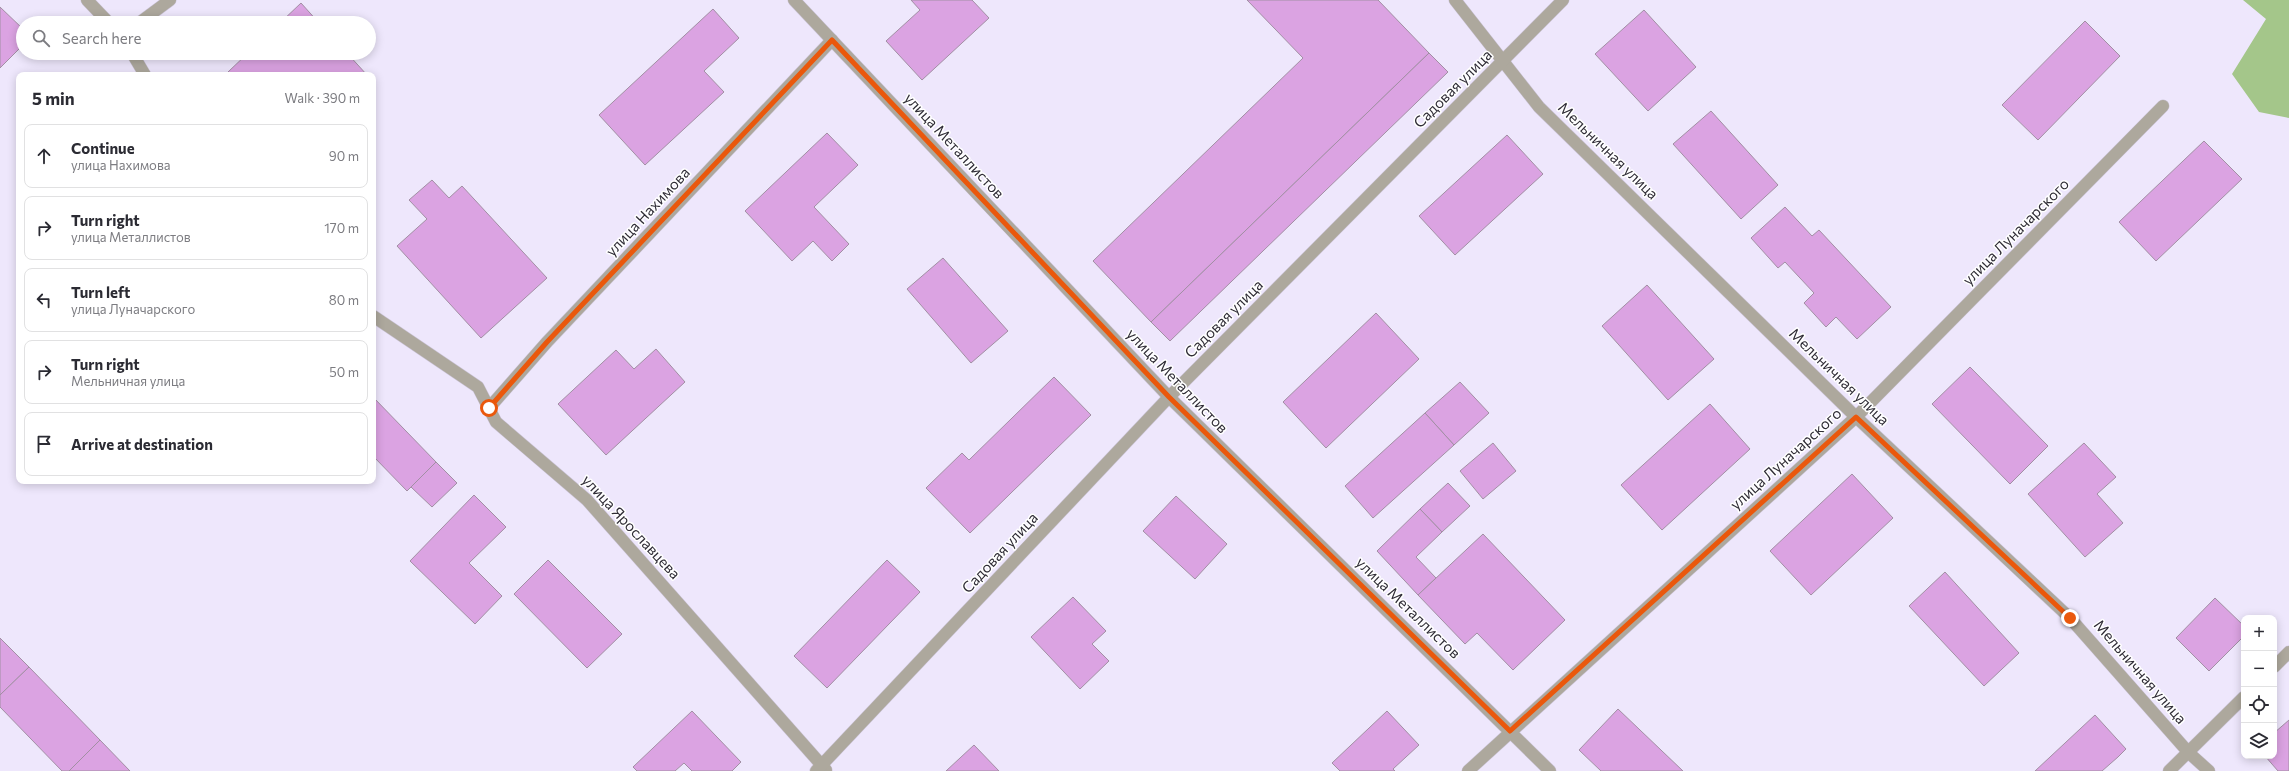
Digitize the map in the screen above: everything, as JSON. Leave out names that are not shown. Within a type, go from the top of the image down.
[{"type":"street","points":[[88,0],[103,16]]},
{"type":"street","points":[[148,16],[170,0]]},
{"type":"street","name":"улица Металлистов","points":[[794,0],[1169,397],[1550,771]]},
{"type":"street","name":"Мельничная улица","points":[[1455,0],[1504,60],[1539,107],[1856,417],[2070,618],[2189,752],[2209,771]]},
{"type":"street","name":"Садовая улица","points":[[821,769],[1169,397],[1563,0]]},
{"type":"street","name":"улица Нахимова","points":[[489,408],[552,337],[832,40]]},
{"type":"street","points":[[136,60],[143,72]]},
{"type":"street","name":"улица Луначарского","points":[[1468,771],[1510,731],[1856,417],[2163,106]]},
{"type":"street","name":"улица Ярославцева","points":[[376,318],[478,387],[496,422],[587,500],[821,769]]},
{"type":"street","points":[[2277,664],[2289,652]]},
{"type":"street","points":[[2169,771],[2241,701]]},
{"type":"green space","points":[[2243,0],[2289,0],[2289,118],[2259,112],[2232,74],[2266,19]]},
{"type":"building","points":[[911,0],[972,0],[989,18],[922,80],[886,41],[920,10]]},
{"type":"building","points":[[1247,0],[1378,0],[1429,53],[1151,322],[1093,261],[1303,58]]},
{"type":"building","points":[[301,3],[313,16],[287,16]]},
{"type":"building","points":[[0,7],[16,22],[16,52],[0,68]]},
{"type":"building","points":[[713,9],[739,38],[704,71],[724,92],[645,165],[599,115]]},
{"type":"building","points":[[1644,10],[1696,67],[1648,111],[1595,54]]},
{"type":"building","points":[[2085,21],[2120,56],[2038,140],[2002,105]]},
{"type":"building","points":[[1429,53],[1448,72],[1170,341],[1151,322]]},
{"type":"building","points":[[241,60],[353,60],[364,72],[228,72]]},
{"type":"building","points":[[1711,111],[1778,185],[1741,219],[1673,144]]},
{"type":"building","points":[[827,133],[858,165],[814,207],[849,244],[832,261],[813,241],[792,261],[745,211]]},
{"type":"building","points":[[1507,135],[1543,174],[1455,255],[1419,216]]},
{"type":"building","points":[[2204,141],[2242,179],[2156,261],[2119,222]]},
{"type":"building","points":[[432,180],[449,198],[462,186],[547,278],[481,338],[397,246],[427,219],[409,200]]},
{"type":"building","points":[[1785,207],[1812,236],[1819,230],[1891,307],[1857,339],[1836,317],[1826,327],[1804,303],[1814,293],[1785,262],[1778,268],[1751,238]]},
{"type":"building","points":[[943,258],[1008,331],[971,363],[907,289]]},
{"type":"building","points":[[1647,285],[1714,359],[1668,400],[1602,326]]},
{"type":"building","points":[[1376,313],[1419,359],[1326,448],[1283,402]]},
{"type":"building","points":[[656,349],[685,382],[606,455],[558,404],[616,350],[634,369]]},
{"type":"building","points":[[1970,367],[2048,446],[2010,484],[1932,404]]},
{"type":"building","points":[[1054,377],[1091,415],[970,533],[926,488],[962,453],[969,460]]},
{"type":"building","points":[[1460,382],[1489,413],[1454,445],[1425,413]]},
{"type":"building","points":[[376,400],[436,462],[407,491],[376,459]]},
{"type":"building","points":[[1710,404],[1750,449],[1662,530],[1621,485]]},
{"type":"building","points":[[1425,413],[1454,445],[1373,518],[1345,486]]},
{"type":"building","points":[[1493,443],[1516,471],[1483,499],[1460,471]]},
{"type":"building","points":[[2084,443],[2116,477],[2097,494],[2123,523],[2085,557],[2028,494]]},
{"type":"building","points":[[436,462],[457,483],[432,507],[411,487]]},
{"type":"building","points":[[1852,474],[1893,518],[1811,595],[1770,551]]},
{"type":"building","points":[[1448,483],[1470,506],[1442,532],[1420,509]]},
{"type":"building","points":[[474,495],[506,527],[469,563],[502,596],[475,624],[410,561]]},
{"type":"building","points":[[1176,496],[1227,544],[1195,579],[1143,531]]},
{"type":"building","points":[[1420,509],[1442,532],[1416,557],[1436,578],[1418,595],[1377,551]]},
{"type":"building","points":[[1483,534],[1565,620],[1513,670],[1477,633],[1465,644],[1418,595]]},
{"type":"building","points":[[548,560],[622,634],[587,668],[514,594]]},
{"type":"building","points":[[887,560],[920,592],[827,688],[794,656]]},
{"type":"building","points":[[1945,572],[2019,653],[1984,686],[1909,606]]},
{"type":"building","points":[[1073,597],[1106,631],[1092,644],[1109,661],[1080,689],[1031,637]]},
{"type":"building","points":[[2215,598],[2241,623],[2241,639],[2209,671],[2176,638]]},
{"type":"building","points":[[0,638],[29,667],[0,695]]},
{"type":"building","points":[[29,667],[100,740],[69,771],[62,771],[0,707],[0,695]]},
{"type":"building","points":[[1618,709],[1683,771],[1601,771],[1579,750]]},
{"type":"building","points":[[692,711],[741,762],[732,771],[692,771],[684,763],[675,771],[637,771],[633,767]]},
{"type":"building","points":[[1387,711],[1419,745],[1393,769],[1395,771],[1340,771],[1332,763]]},
{"type":"building","points":[[2095,715],[2126,749],[2118,757],[2102,771],[2035,771]]},
{"type":"building","points":[[2289,720],[2289,771],[2278,771],[2268,759],[2277,759],[2277,730]]},
{"type":"building","points":[[100,740],[130,771],[69,771]]},
{"type":"building","points":[[974,745],[999,771],[946,771]]},
{"type":"route","points":[[489,408],[547,342],[832,40],[1169,397],[1510,731],[1856,417],[2070,618]]}]
